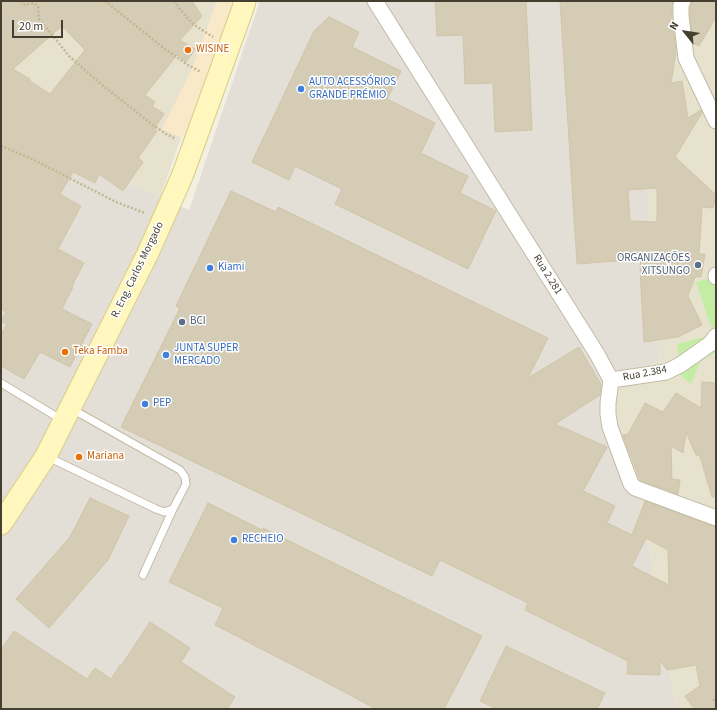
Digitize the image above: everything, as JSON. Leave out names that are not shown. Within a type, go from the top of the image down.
[{"type":"street","name":"R. Eng. Carlos Morgado","points":[[1,524],[46,456],[148,253],[183,174],[245,1]]},
{"type":"street","name":"Rua 2.281","points":[[375,1],[597,354],[611,380]]},
{"type":"street","points":[[683,1],[681,5],[681,16],[686,58],[716,121]]},
{"type":"street","name":"Rua 2.384","points":[[611,380],[666,372],[680,365],[710,344],[716,336]]},
{"type":"street","points":[[611,380],[608,403],[610,427],[631,484],[635,488],[716,518]]},
{"type":"lane","points":[[1,384],[180,470],[185,477],[186,484],[143,575]]},
{"type":"lane","points":[[46,456],[156,509],[164,512],[173,509]]},
{"type":"path","points":[[21,1],[25,5],[34,3],[38,8],[39,19],[69,56],[102,85],[166,134],[193,146]]},
{"type":"path","points":[[105,1],[188,65],[216,81]]},
{"type":"path","points":[[175,1],[193,24],[229,45]]},
{"type":"path","points":[[1,146],[34,160],[116,202],[163,219]]},
{"type":"path","points":[[712,698],[716,702]]},
{"type":"shaded area","points":[[1,1],[229,1],[160,197],[143,189],[15,146]]},
{"type":"shaded area","points":[[217,1],[233,1],[209,77],[183,138],[162,129],[191,71]]},
{"type":"shaded area","points":[[260,1],[633,1],[659,362],[631,370],[610,389],[645,523],[676,709],[1,709],[1,141],[143,189],[189,210]]},
{"type":"shaded area","points":[[631,1],[716,1],[716,709],[676,709],[645,523],[610,389],[631,370],[659,362]]},
{"type":"green space","points":[[716,276],[716,352],[700,362],[691,384],[667,365],[679,355],[677,344],[704,337],[713,329],[696,282]]},
{"type":"building","points":[[1,1],[192,1],[202,16],[180,40],[195,49],[186,62],[177,55],[145,95],[155,102],[152,106],[164,114],[154,129],[157,131],[138,158],[143,162],[123,191],[99,174],[95,183],[73,172],[60,194],[81,206],[58,249],[84,263],[62,309],[92,324],[70,367],[40,352],[24,379],[1,366],[1,335],[7,324],[1,321],[6,312],[1,309]],"holes":[[[62,26],[85,50],[50,94],[30,81],[30,79],[13,69]]]},
{"type":"building","points":[[435,1],[526,1],[532,130],[495,132],[493,83],[465,84],[463,35],[437,36]]},
{"type":"building","points":[[560,1],[673,1],[672,17],[676,52],[671,83],[682,81],[688,118],[701,110],[702,113],[675,157],[716,195],[713,208],[702,207],[699,254],[705,254],[701,277],[695,277],[688,296],[702,325],[678,337],[644,342],[640,268],[641,259],[577,264]],"holes":[[[657,188],[657,222],[630,221],[628,190]]]},
{"type":"building","points":[[692,1],[711,1],[716,4],[716,17],[699,46],[693,43],[690,15]]},
{"type":"building","points":[[329,17],[359,32],[352,47],[401,71],[387,99],[435,123],[421,153],[468,176],[460,193],[496,211],[468,269],[335,204],[342,189],[295,166],[289,180],[252,162],[314,31]]},
{"type":"building","points":[[231,191],[276,212],[278,207],[548,338],[528,378],[579,347],[601,384],[600,395],[555,424],[607,447],[583,491],[615,506],[607,523],[632,535],[645,501],[716,527],[716,709],[694,709],[685,696],[700,686],[696,665],[667,670],[660,660],[660,675],[627,674],[628,661],[525,610],[528,603],[440,560],[432,576],[121,427],[180,308],[176,306]],"holes":[[[646,538],[668,550],[669,585],[632,566]]]},
{"type":"building","points":[[702,382],[716,383],[716,497],[712,497],[700,456],[696,455],[686,432],[683,453],[671,446],[672,479],[680,480],[678,494],[640,480],[623,435],[628,434],[645,403],[663,412],[676,393],[701,408]]},
{"type":"building","points":[[90,498],[129,516],[108,560],[49,628],[16,599],[70,537]]},
{"type":"building","points":[[208,503],[262,530],[263,528],[482,636],[444,709],[376,709],[215,625],[223,608],[169,582]]},
{"type":"building","points":[[150,622],[190,648],[181,662],[235,697],[227,709],[1,709],[1,650],[14,631],[87,679],[95,668],[111,679]]},
{"type":"building","points":[[506,646],[605,693],[597,709],[497,709],[480,701]]},
{"type":"place","name":"WISINE","points":[[188,50]]},
{"type":"place","name":"AUTO ACESSÓRIOS GRANDE PRÉMIO","points":[[301,89]]},
{"type":"place","name":"ORGANIZAÇÕES XITSUNGO","points":[[698,265]]},
{"type":"place","name":"Kiami","points":[[210,268]]},
{"type":"place","name":"BCI","points":[[182,322]]},
{"type":"place","name":"Teka Famba","points":[[65,352]]},
{"type":"place","name":"JUNTA SUPER MERCADO","points":[[166,355]]},
{"type":"place","name":"PEP","points":[[145,404]]},
{"type":"place","name":"Mariana","points":[[79,457]]},
{"type":"place","name":"RECHEIO","points":[[234,540]]}]
